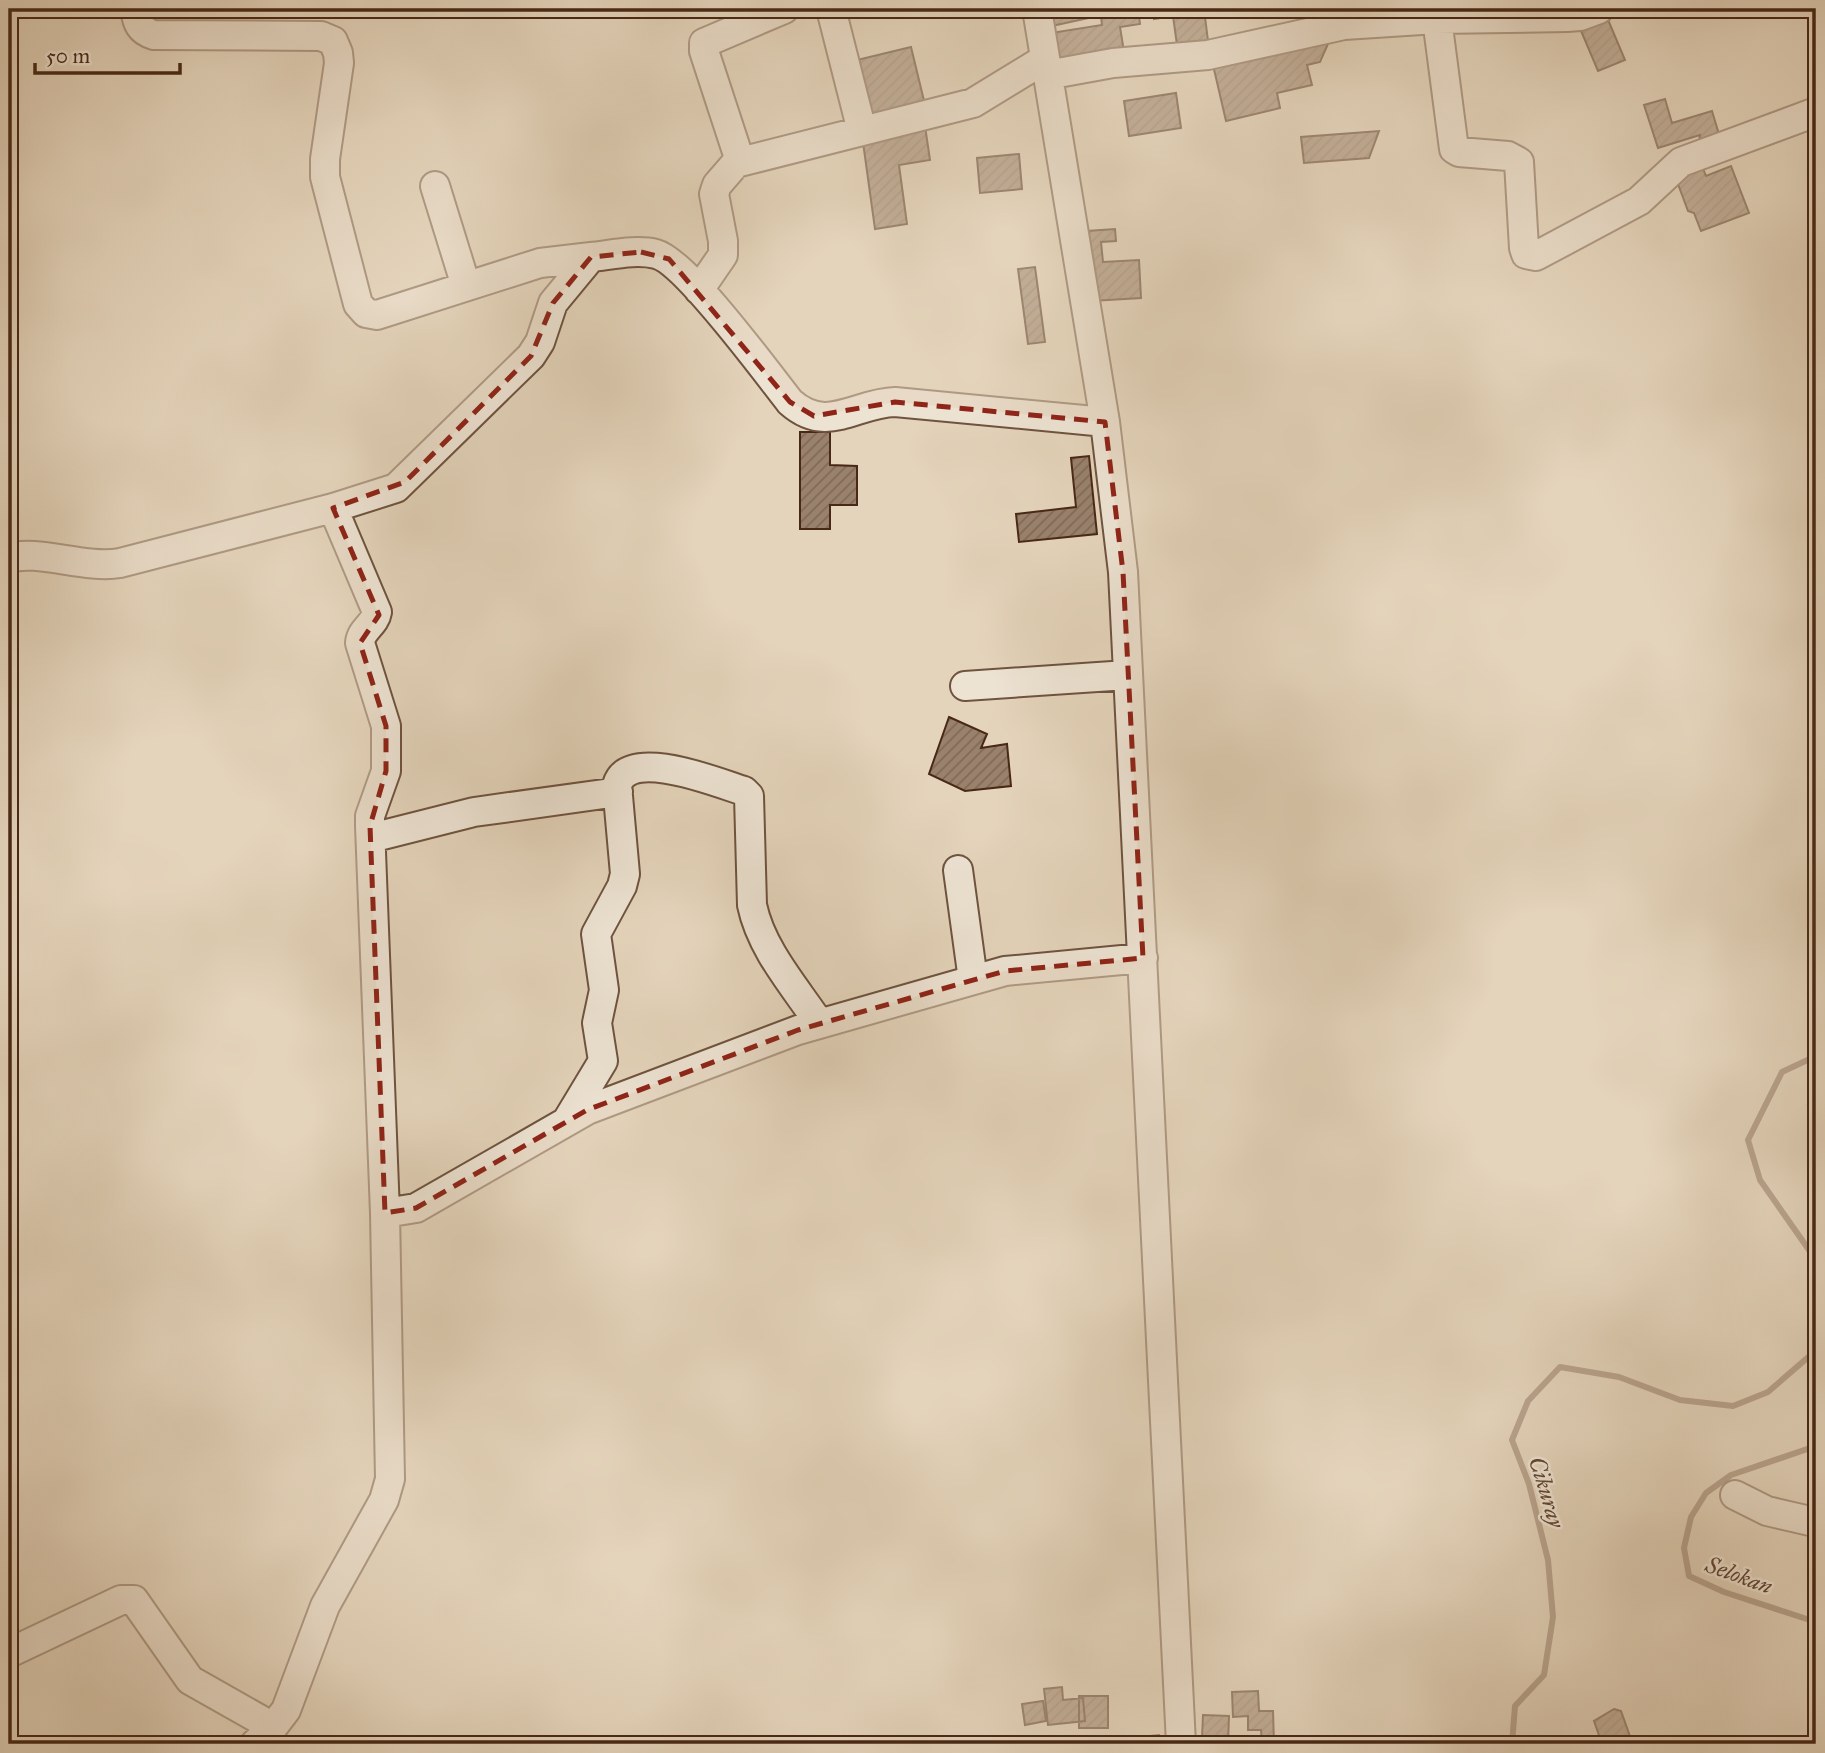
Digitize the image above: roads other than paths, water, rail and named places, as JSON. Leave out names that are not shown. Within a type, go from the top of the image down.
[{"type":"street","points":[[135,9],[140,27],[146,33],[154,35],[321,36],[332,40],[339,63],[325,159],[325,177],[360,308],[366,313],[377,315],[540,263],[640,252],[656,254],[669,259],[699,289],[790,402],[814,416],[837,416],[876,404],[895,402],[1105,422]]},
{"type":"street","points":[[740,161],[704,51],[704,43],[784,9]]},
{"type":"street","points":[[831,9],[862,131]]},
{"type":"street","points":[[1037,9],[1105,422],[1123,572],[1172,1608],[1181,1744]]},
{"type":"street","points":[[699,289],[723,255],[715,189],[732,166],[740,161],[973,103],[1046,67],[1209,55],[1331,26],[1437,19],[1567,17],[1599,9]]},
{"type":"street","points":[[1437,19],[1454,149],[1459,152],[1508,156],[1519,162],[1524,248],[1526,254],[1531,256],[1536,256],[1639,201],[1681,162],[1816,112]]},
{"type":"street","points":[[435,186],[466,286]]},
{"type":"street","points":[[9,558],[23,555],[109,565],[333,508],[396,488],[531,356],[540,342],[553,303],[591,257]]},
{"type":"street","points":[[9,1653],[121,1600],[134,1600],[190,1680],[264,1735],[289,1701],[325,1606],[388,1491],[391,1467],[385,1213],[370,816],[385,776],[386,726],[360,643],[361,635],[376,619],[377,612],[333,508]]},
{"type":"street","points":[[965,686],[1127,675]]},
{"type":"street","points":[[568,1119],[603,1061],[597,1023],[604,985],[596,939],[597,929],[622,886],[625,874],[619,779],[634,768],[672,769],[747,793],[750,800],[752,905],[755,920],[766,943],[819,1023]]},
{"type":"street","points":[[371,838],[474,812],[618,792]]},
{"type":"street","points":[[958,870],[973,980]]},
{"type":"street","points":[[385,1213],[416,1208],[568,1119],[819,1023],[1004,971],[1143,958]]},
{"type":"street","points":[[1735,1495],[1767,1511],[1816,1520]]},
{"type":"waterway","name":"Cikuray","points":[[1816,1056],[1782,1072],[1748,1140],[1760,1180],[1816,1260]]},
{"type":"waterway","name":"Cikuray","points":[[1512,1744],[1515,1706],[1544,1675],[1553,1617],[1548,1560],[1529,1484],[1512,1440],[1528,1401],[1560,1367],[1619,1377],[1680,1400],[1733,1406],[1768,1392],[1813,1353],[1816,1347]]},
{"type":"waterway","name":"Selokan","points":[[1816,1446],[1731,1475],[1706,1493],[1691,1517],[1684,1548],[1689,1576],[1724,1592],[1816,1622]]}]
